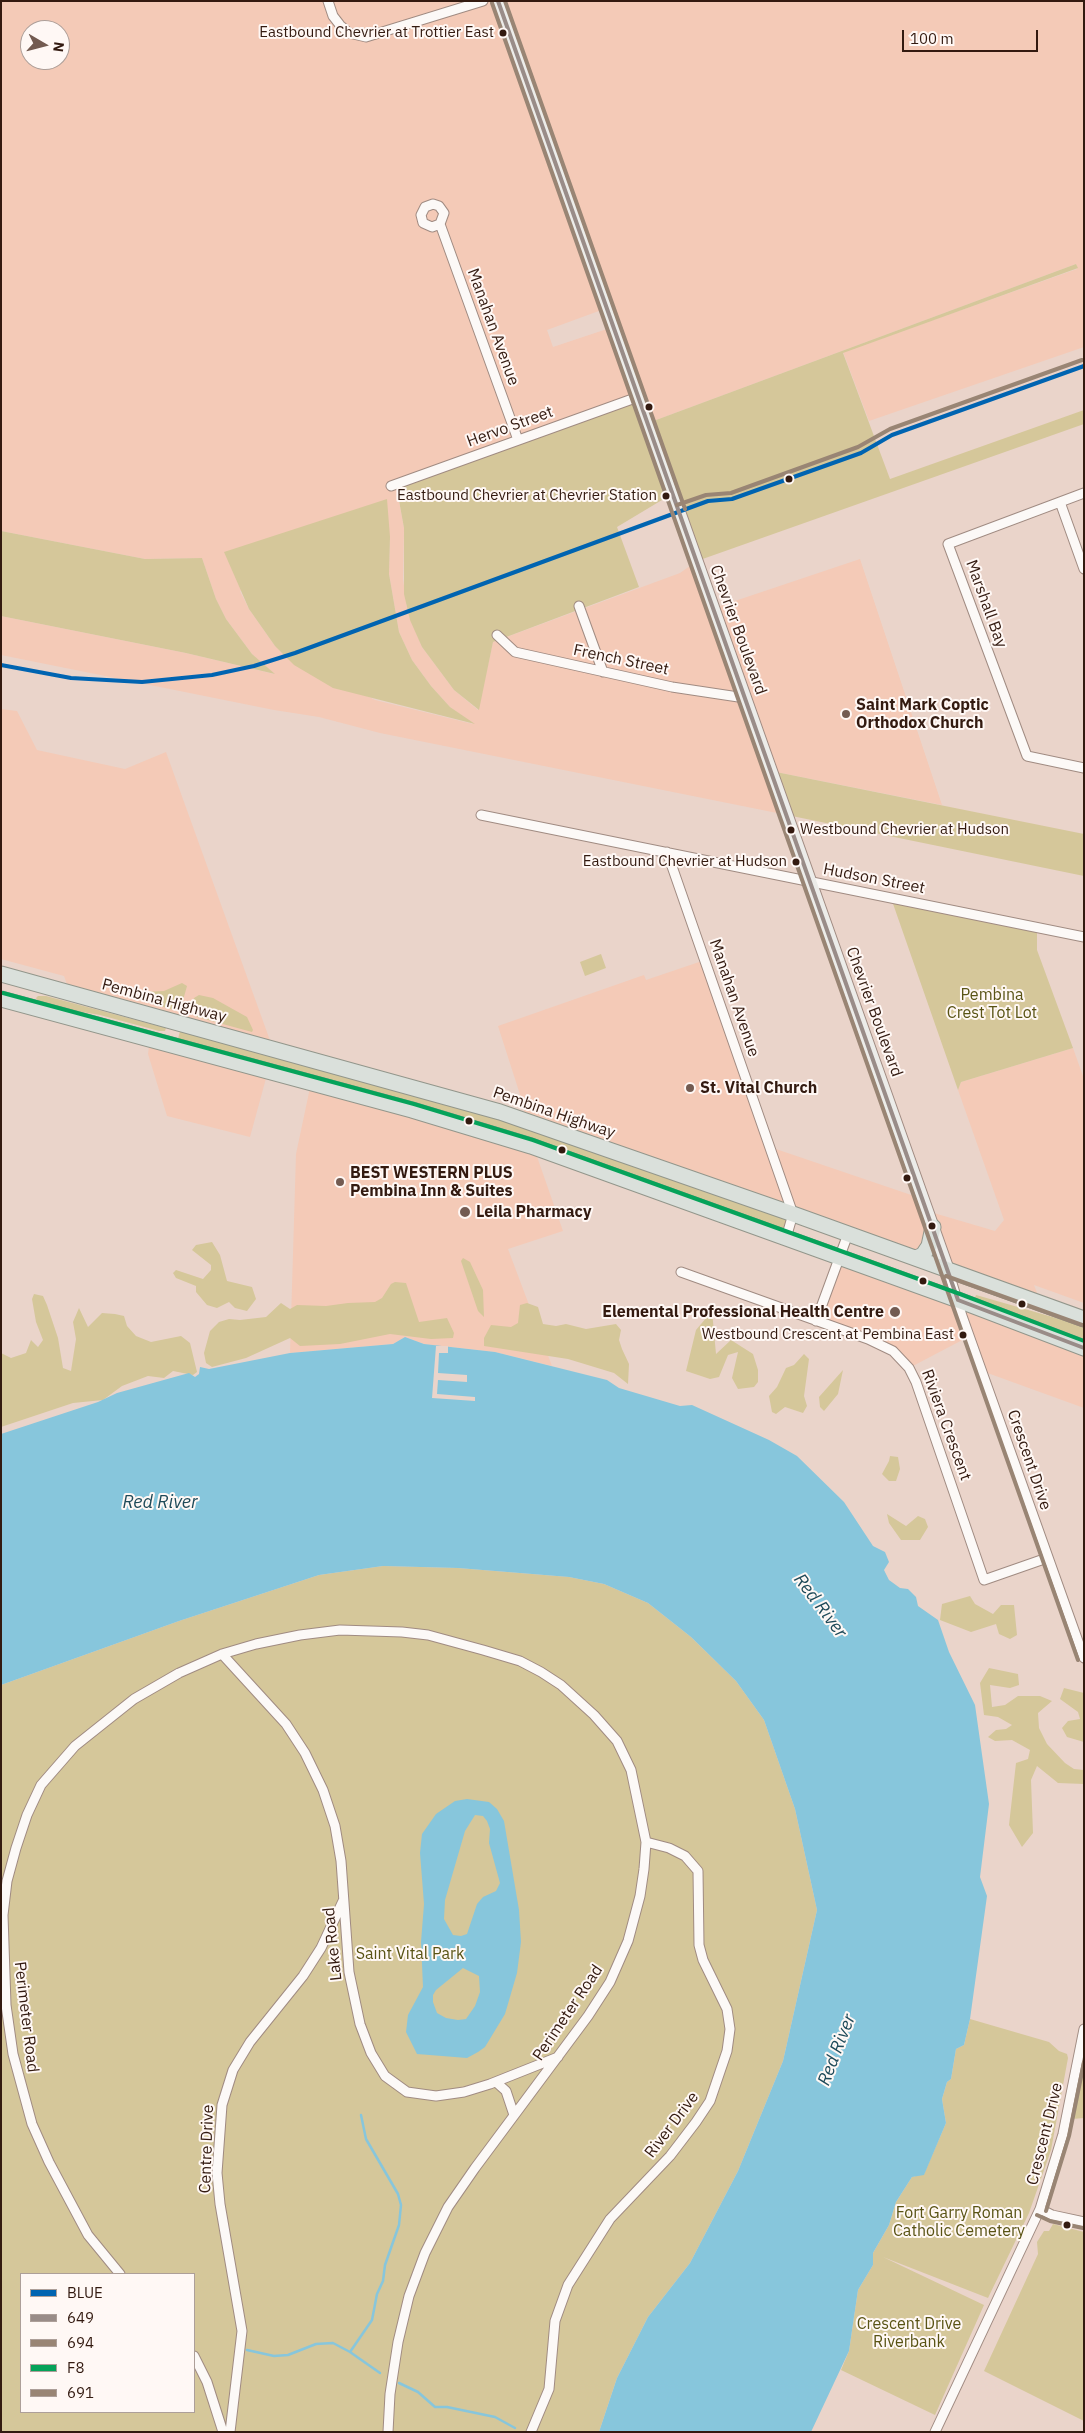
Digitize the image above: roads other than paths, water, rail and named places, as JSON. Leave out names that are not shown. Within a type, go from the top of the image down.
[{"type":"main road","name":"Pembina Highway","points":[[1,974],[449,1097],[793,1214],[1084,1319]]},
{"type":"main road","points":[[1,999],[476,1129],[656,1191],[958,1300],[1084,1348]]},
{"type":"main road","points":[[656,1191],[664,1169]]},
{"type":"main road","points":[[916,1258],[923,1254],[930,1246],[932,1227]]},
{"type":"street","points":[[328,1],[333,16],[340,25],[350,33],[366,37],[483,1]]},
{"type":"street","name":"Chevrier Boulevard","points":[[498,1],[948,1270]]},
{"type":"street","name":"Manahan Avenue","points":[[440,224],[518,440]]},
{"type":"street","name":"Hervo Street","points":[[391,486],[638,397]]},
{"type":"street","name":"Marshall Bay","points":[[1084,492],[948,544],[1027,756],[1084,768]]},
{"type":"street","points":[[1060,502],[1084,569]]},
{"type":"street","points":[[579,606],[603,672]]},
{"type":"street","name":"French Street","points":[[497,635],[515,652],[672,687],[745,698]]},
{"type":"street","name":"Hudson Street","points":[[481,815],[1084,937]]},
{"type":"street","name":"Manahan Avenue","points":[[667,852],[793,1214]]},
{"type":"street","points":[[786,1238],[793,1214]]},
{"type":"street","points":[[816,1321],[848,1234]]},
{"type":"street","name":"Crescent Drive","points":[[948,1270],[1047,1558],[1084,1658]]},
{"type":"street","name":"Riviera Crescent","points":[[681,1272],[881,1344],[902,1359],[909,1368],[928,1413],[984,1580],[1047,1558]]},
{"type":"street","name":"Perimeter Road","points":[[119,2273],[88,2235],[32,2124],[22,2093],[6,2005],[3,1932],[7,1881],[27,1815],[41,1785],[74,1746],[108,1718],[148,1690],[222,1654],[256,1644],[300,1635],[340,1630],[372,1629],[428,1635],[520,1661],[561,1685],[594,1715],[617,1742],[631,1770],[646,1842],[640,1896],[628,1941],[620,1962],[588,2016],[448,2207],[425,2253],[409,2296],[398,2342],[390,2394],[388,2432]]},
{"type":"street","name":"Lake Road","points":[[222,1654],[281,1718],[305,1753],[322,1790],[335,1826],[341,1861],[349,1972],[360,2024],[371,2053],[385,2076],[407,2092],[436,2096],[464,2092],[496,2082],[558,2057]]},
{"type":"street","name":"River Drive","points":[[531,2432],[549,2389],[555,2321],[568,2285],[610,2219],[628,2198],[660,2167],[696,2122],[710,2101],[727,2050],[730,2029],[727,2009],[703,1960],[699,1945],[698,1870],[685,1856],[669,1848],[646,1842]]},
{"type":"street","name":"Centre Drive","points":[[230,2432],[242,2331],[220,2204],[217,2172],[222,2105],[232,2070],[250,2042],[302,1976],[321,1948],[343,1899]]},
{"type":"street","name":"Crescent Drive","points":[[935,2432],[1040,2209],[1063,2134],[1084,2029]]},
{"type":"street","points":[[496,2082],[506,2091],[514,2115]]},
{"type":"street","points":[[1040,2209],[1052,2215],[1084,2222]]},
{"type":"street","points":[[195,2358],[208,2382],[223,2432]]},
{"type":"water","name":"Red River","points":[[405,1337],[424,1344],[495,1352],[607,1380],[619,1388],[680,1406],[692,1405],[769,1440],[797,1456],[844,1502],[873,1546],[885,1552],[889,1562],[884,1570],[889,1580],[900,1588],[908,1589],[916,1597],[918,1606],[938,1620],[949,1652],[975,1705],[989,1804],[980,1877],[987,1896],[970,2019],[964,2045],[956,2049],[951,2079],[947,2082],[942,2099],[946,2123],[924,2175],[912,2177],[896,2202],[889,2225],[873,2253],[873,2265],[858,2290],[849,2351],[811,2432],[599,2432],[617,2378],[648,2317],[690,2263],[738,2171],[783,2061],[817,1910],[795,1809],[764,1720],[736,1681],[691,1637],[648,1603],[604,1584],[569,1577],[458,1568],[383,1566],[319,1575],[179,1621],[1,1685],[1,1434],[98,1402],[117,1393],[189,1373],[195,1377],[199,1374],[200,1367],[209,1369],[290,1353],[393,1344]]},
{"type":"water","points":[[467,1799],[489,1802],[497,1809],[504,1821],[519,1910],[521,1942],[517,1973],[505,2014],[485,2047],[467,2058],[417,2054],[406,2032],[408,2015],[423,1987],[421,1942],[424,1904],[420,1853],[422,1834],[436,1814],[455,1801]],"holes":[[[475,1815],[483,1816],[490,1829],[489,1843],[500,1883],[496,1891],[483,1897],[477,1904],[467,1934],[461,1936],[453,1935],[444,1919],[445,1900],[465,1831]],[[463,1968],[479,1976],[480,1992],[475,2006],[466,2019],[446,2018],[437,2013],[433,2002],[433,1995],[436,1990]]]},
{"type":"waterway","points":[[350,2352],[372,2320],[377,2294],[383,2281],[385,2265],[399,2225],[401,2205],[398,2194],[366,2139],[361,2115]]},
{"type":"waterway","points":[[247,2350],[274,2356],[288,2355],[316,2344],[333,2343],[350,2352],[380,2373]]},
{"type":"waterway","points":[[399,2383],[418,2392],[435,2407],[447,2407],[495,2417],[515,2428]]},
{"type":"place","name":"Eastbound Chevrier at Trottier East","points":[[503,33]]},
{"type":"place","name":"Eastbound Chevrier at Chevrier Station","points":[[666,496]]},
{"type":"place","name":"Saint Mark Coptic Orthodox Church","points":[[846,714]]},
{"type":"place","name":"Westbound Chevrier at Hudson","points":[[791,830]]},
{"type":"place","name":"Eastbound Chevrier at Hudson","points":[[796,862]]},
{"type":"place","name":"St. Vital Church","points":[[690,1088]]},
{"type":"place","name":"BEST WESTERN PLUS Pembina Inn & Suites","points":[[340,1182]]},
{"type":"place","name":"Leila Pharmacy","points":[[465,1212]]},
{"type":"place","name":"Elemental Professional Health Centre","points":[[895,1312]]},
{"type":"place","name":"Westbound Crescent at Pembina East","points":[[963,1335]]},
{"type":"park label","name":"Pembina Crest Tot Lot","points":[[992,1004]]},
{"type":"park label","name":"Saint Vital Park","points":[[410,1954]]},
{"type":"park label","name":"Fort Garry Roman Catholic Cemetery","points":[[959,2222]]},
{"type":"park label","name":"Crescent Drive Riverbank","points":[[909,2333]]}]
